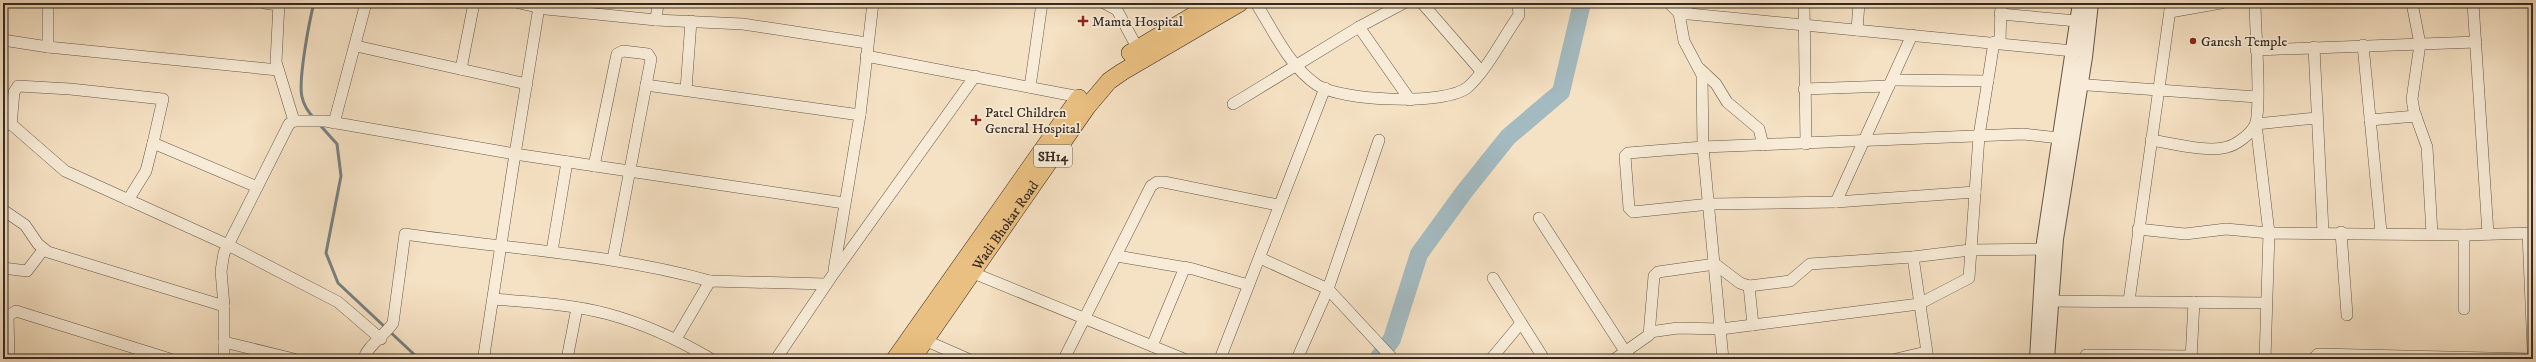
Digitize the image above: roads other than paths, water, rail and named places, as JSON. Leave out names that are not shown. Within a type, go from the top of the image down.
[{"type":"main road","name":"Wadi Bhokar Road","points":[[895,359],[919,337],[966,270],[1095,97],[1109,81],[1140,54],[1214,3]]},
{"type":"main road","name":"Wadi Bhokar Road","points":[[966,270],[1080,97],[1106,70],[1140,54],[1235,4]]},
{"type":"main road","name":"Wadi Bhokar Road","points":[[912,359],[919,337]]},
{"type":"street","points":[[48,3],[48,46]]},
{"type":"street","points":[[264,3],[278,4],[276,32],[278,70],[294,122]]},
{"type":"street","points":[[329,122],[356,46],[366,3]]},
{"type":"street","points":[[461,69],[474,3]]},
{"type":"street","points":[[519,3],[539,7],[656,20],[691,20],[743,24],[867,44]]},
{"type":"street","points":[[656,20],[658,3]]},
{"type":"street","points":[[834,273],[844,203],[860,115],[872,3]]},
{"type":"street","points":[[1030,87],[1042,3]]},
{"type":"street","points":[[1256,3],[1295,66],[1318,86],[1348,95],[1410,100],[1447,96],[1468,87],[1519,15],[1521,4]]},
{"type":"street","points":[[1233,104],[1359,27],[1404,3]]},
{"type":"street","points":[[1422,3],[1480,71]]},
{"type":"street","points":[[1669,3],[1684,10],[1803,26],[2073,51]]},
{"type":"street","points":[[1804,3],[1803,26],[1806,144]]},
{"type":"street","points":[[1857,30],[1859,3]]},
{"type":"street","points":[[2077,67],[2073,51],[2080,3]]},
{"type":"street","points":[[2037,359],[2056,238],[2074,84],[2091,3]]},
{"type":"street","points":[[2129,301],[2170,7],[2221,3]]},
{"type":"street","points":[[2255,3],[2257,97],[2256,124],[2269,232],[2265,359]]},
{"type":"street","points":[[2412,3],[2420,44],[2413,87],[2416,116],[2427,147],[2432,234]]},
{"type":"street","points":[[2473,3],[2488,234]]},
{"type":"street","points":[[1110,4],[1123,18],[1140,54]]},
{"type":"street","points":[[485,358],[515,154],[539,7]]},
{"type":"street","points":[[1650,332],[1678,328],[1721,329],[1919,304],[1969,278],[1979,136],[1988,81],[1997,43],[2001,9],[2077,21]]},
{"type":"street","points":[[1684,10],[1684,41],[1700,69],[1716,84],[1727,102],[1759,129],[1763,145]]},
{"type":"street","points":[[686,90],[691,20]]},
{"type":"street","points":[[1359,27],[1410,100]]},
{"type":"street","points":[[1836,202],[1912,35]]},
{"type":"street","points":[[3,40],[278,70]]},
{"type":"street","points":[[2256,50],[2476,42]]},
{"type":"street","points":[[2363,45],[2381,232]]},
{"type":"street","points":[[356,46],[527,84]]},
{"type":"street","points":[[2314,48],[2322,232]]},
{"type":"street","points":[[594,166],[619,51],[650,56],[631,172],[613,259]]},
{"type":"street","points":[[866,56],[1080,97]]},
{"type":"street","points":[[1700,69],[1703,147],[1710,204],[1724,359]]},
{"type":"street","points":[[776,359],[826,284],[975,76]]},
{"type":"street","points":[[1804,89],[1891,83],[1988,81]]},
{"type":"street","points":[[2074,84],[2257,97]]},
{"type":"street","points":[[2047,359],[2044,248],[2059,138],[2074,84]]},
{"type":"street","points":[[646,85],[860,115]]},
{"type":"street","points":[[11,125],[14,92],[18,86],[70,89],[163,99],[146,171],[128,200]]},
{"type":"street","points":[[1220,359],[1248,285],[1260,258],[1278,205],[1325,88]]},
{"type":"street","points":[[2370,120],[2416,116]]},
{"type":"street","points":[[3,117],[64,171],[228,245],[338,302],[383,337]]},
{"type":"street","points":[[2151,140],[2216,149],[2227,147],[2241,140],[2256,124],[2316,118]]},
{"type":"street","points":[[224,359],[224,306],[221,271],[224,253],[289,124],[294,122],[329,122],[515,154],[844,203]]},
{"type":"street","points":[[1975,192],[1836,202],[1710,204],[1633,212],[1629,208],[1626,154],[1703,147],[1864,142],[2023,134],[2059,138]]},
{"type":"street","points":[[1297,359],[1328,289],[1379,140]]},
{"type":"street","points":[[152,143],[257,187]]},
{"type":"street","points":[[552,251],[567,162]]},
{"type":"street","points":[[1064,359],[1086,319],[1151,186],[1157,182],[1278,205]]},
{"type":"street","points":[[3,210],[25,225],[43,250],[224,306]]},
{"type":"street","points":[[1539,218],[1628,356]]},
{"type":"street","points":[[2138,229],[2185,234],[2226,229],[2269,232],[2381,232],[2464,235],[2530,233],[2533,350]]},
{"type":"street","points":[[2341,232],[2347,315]]},
{"type":"street","points":[[364,356],[383,337],[393,323],[405,234],[613,259],[671,270],[710,281],[826,284]]},
{"type":"street","points":[[2464,235],[2464,309]]},
{"type":"street","points":[[1615,359],[1628,356],[1647,338],[1650,332],[1656,273],[1715,264],[1740,283],[1749,286],[1790,281],[1810,264],[1913,257],[1970,250],[2044,248]]},
{"type":"street","points":[[3,268],[27,271],[43,250]]},
{"type":"street","points":[[1117,256],[1185,267],[1248,285]]},
{"type":"street","points":[[1896,359],[1927,356],[1913,257]]},
{"type":"street","points":[[1260,258],[1328,289],[1393,359]]},
{"type":"street","points":[[1152,346],[1185,267]]},
{"type":"street","points":[[966,270],[1184,359]]},
{"type":"street","points":[[1493,278],[1544,359]]},
{"type":"street","points":[[676,339],[710,281]]},
{"type":"street","points":[[1749,286],[1753,325]]},
{"type":"street","points":[[493,298],[577,308],[608,314],[676,339],[711,359]]},
{"type":"street","points":[[2045,301],[2266,303]]},
{"type":"street","points":[[2086,355],[2191,358],[2194,302]]},
{"type":"street","points":[[567,359],[577,308]]},
{"type":"street","points":[[9,359],[8,316],[16,311],[170,359]]},
{"type":"street","points":[[1491,359],[1521,322]]},
{"type":"street","points":[[919,337],[968,359]]},
{"type":"street","points":[[224,342],[294,359]]},
{"type":"street","points":[[2313,359],[2318,354],[2533,358]]},
{"type":"waterway","points":[[314,3],[309,23],[301,78],[302,97],[305,106],[314,118]]},
{"type":"waterway","points":[[1378,359],[1392,339],[1419,254],[1464,192],[1508,137],[1561,92],[1582,3]]},
{"type":"waterway","points":[[319,124],[337,144],[341,176],[326,253],[338,283],[419,359]]},
{"type":"place","name":"Mamta Hospital","points":[[1083,21]]},
{"type":"place","name":"Ganesh Temple","points":[[2193,41]]},
{"type":"place","name":"Patel Children General Hospital","points":[[976,120]]}]
